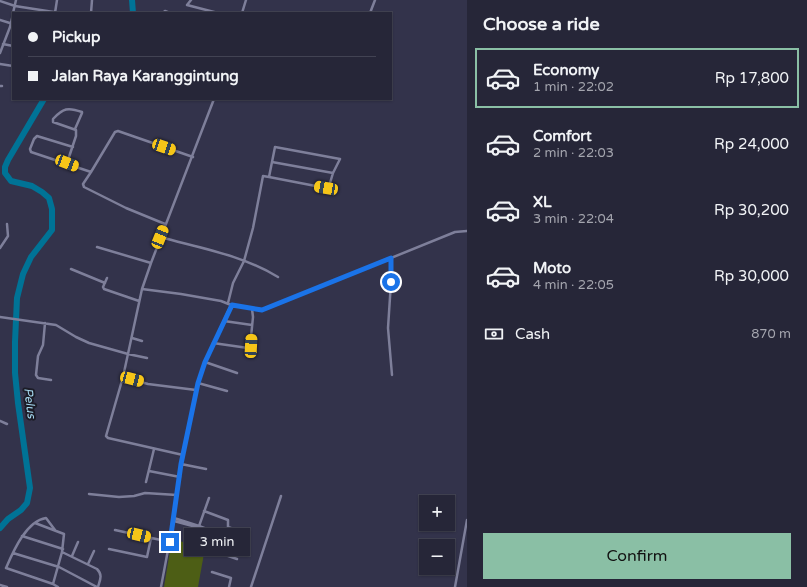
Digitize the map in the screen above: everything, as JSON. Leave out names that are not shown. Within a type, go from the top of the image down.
[{"type":"street","points":[[14,12],[16,0]]},
{"type":"street","points":[[55,12],[57,0]]},
{"type":"street","points":[[91,12],[92,0]]},
{"type":"street","points":[[191,0],[187,5],[204,11]]},
{"type":"street","points":[[242,12],[246,0]]},
{"type":"street","points":[[370,12],[375,0]]},
{"type":"street","points":[[0,1],[15,6],[49,12]]},
{"type":"street","points":[[0,20],[12,24],[0,53]]},
{"type":"street","points":[[3,44],[12,46]]},
{"type":"street","points":[[0,64],[12,66]]},
{"type":"street","points":[[183,455],[108,438],[106,436],[123,377],[142,290],[160,237],[193,157],[214,100]]},
{"type":"street","points":[[67,163],[76,136],[75,129],[82,112],[65,109],[53,119],[53,122],[75,129]]},
{"type":"street","points":[[165,224],[126,208],[84,187],[83,184],[115,132],[118,131],[193,157]]},
{"type":"street","points":[[73,147],[37,136],[30,148],[31,152],[91,172]]},
{"type":"street","points":[[228,303],[233,283],[244,261],[253,228],[263,176],[326,188],[330,183],[340,159],[275,147],[269,177]]},
{"type":"street","points":[[272,162],[333,173]]},
{"type":"street","points":[[0,248],[8,236],[7,224]]},
{"type":"street","points":[[142,290],[181,294],[262,310],[455,232],[467,231]]},
{"type":"street","points":[[160,237],[216,252],[259,266],[278,277]]},
{"type":"street","points":[[97,247],[151,263]]},
{"type":"street","points":[[391,258],[388,328],[392,375]]},
{"type":"street","points":[[71,269],[105,283]]},
{"type":"street","points":[[107,278],[103,287],[104,289],[140,301]]},
{"type":"street","points":[[161,587],[174,520],[181,464],[196,390],[205,362],[232,305]]},
{"type":"street","points":[[214,343],[249,348],[251,346],[252,309]]},
{"type":"street","points":[[0,316],[61,327],[76,337],[89,343],[147,358]]},
{"type":"street","points":[[224,321],[252,325]]},
{"type":"street","points":[[45,323],[44,345],[38,356],[36,375],[38,378],[50,380]]},
{"type":"street","points":[[132,338],[142,341]]},
{"type":"street","points":[[205,362],[237,373]]},
{"type":"street","points":[[123,377],[148,384],[196,390]]},
{"type":"street","points":[[198,383],[227,391]]},
{"type":"street","points":[[0,421],[7,424]]},
{"type":"street","points":[[146,482],[154,448]]},
{"type":"street","points":[[181,464],[206,469]]},
{"type":"street","points":[[149,471],[180,477]]},
{"type":"street","points":[[89,494],[119,497],[134,496],[145,493],[177,495]]},
{"type":"street","points":[[251,587],[281,496]]},
{"type":"street","points":[[193,544],[209,498]]},
{"type":"street","points":[[204,511],[228,520],[228,527],[240,531]]},
{"type":"street","points":[[55,530],[46,518],[43,518],[35,523],[22,536],[6,568],[58,587]]},
{"type":"street","points":[[174,520],[200,527],[238,541]]},
{"type":"street","points":[[455,587],[467,520]]},
{"type":"street","points":[[35,523],[64,534],[63,550],[53,584]]},
{"type":"street","points":[[115,530],[170,542]]},
{"type":"street","points":[[215,532],[210,547],[211,550],[237,559]]},
{"type":"street","points":[[13,553],[59,567],[97,587],[101,577],[100,572],[97,569],[63,550],[22,536]]},
{"type":"street","points":[[109,549],[147,557],[151,538]]},
{"type":"street","points":[[72,556],[78,542]]},
{"type":"street","points":[[88,564],[94,552]]},
{"type":"street","points":[[212,572],[231,578],[229,587]]},
{"type":"street","points":[[0,585],[7,587]]},
{"type":"green space","points":[[172,539],[205,548],[198,587],[164,587]]},
{"type":"waterway","name":"Pelus","points":[[132,0],[133,12]]},
{"type":"waterway","name":"Pelus","points":[[0,528],[27,503],[30,488],[15,373],[17,298],[23,274],[31,257],[52,230],[52,209],[49,198],[32,186],[11,181],[5,173],[5,167],[43,100]]},
{"type":"route","points":[[170,542],[181,464],[198,383],[205,362],[232,305],[262,310],[391,258],[391,282]]}]
